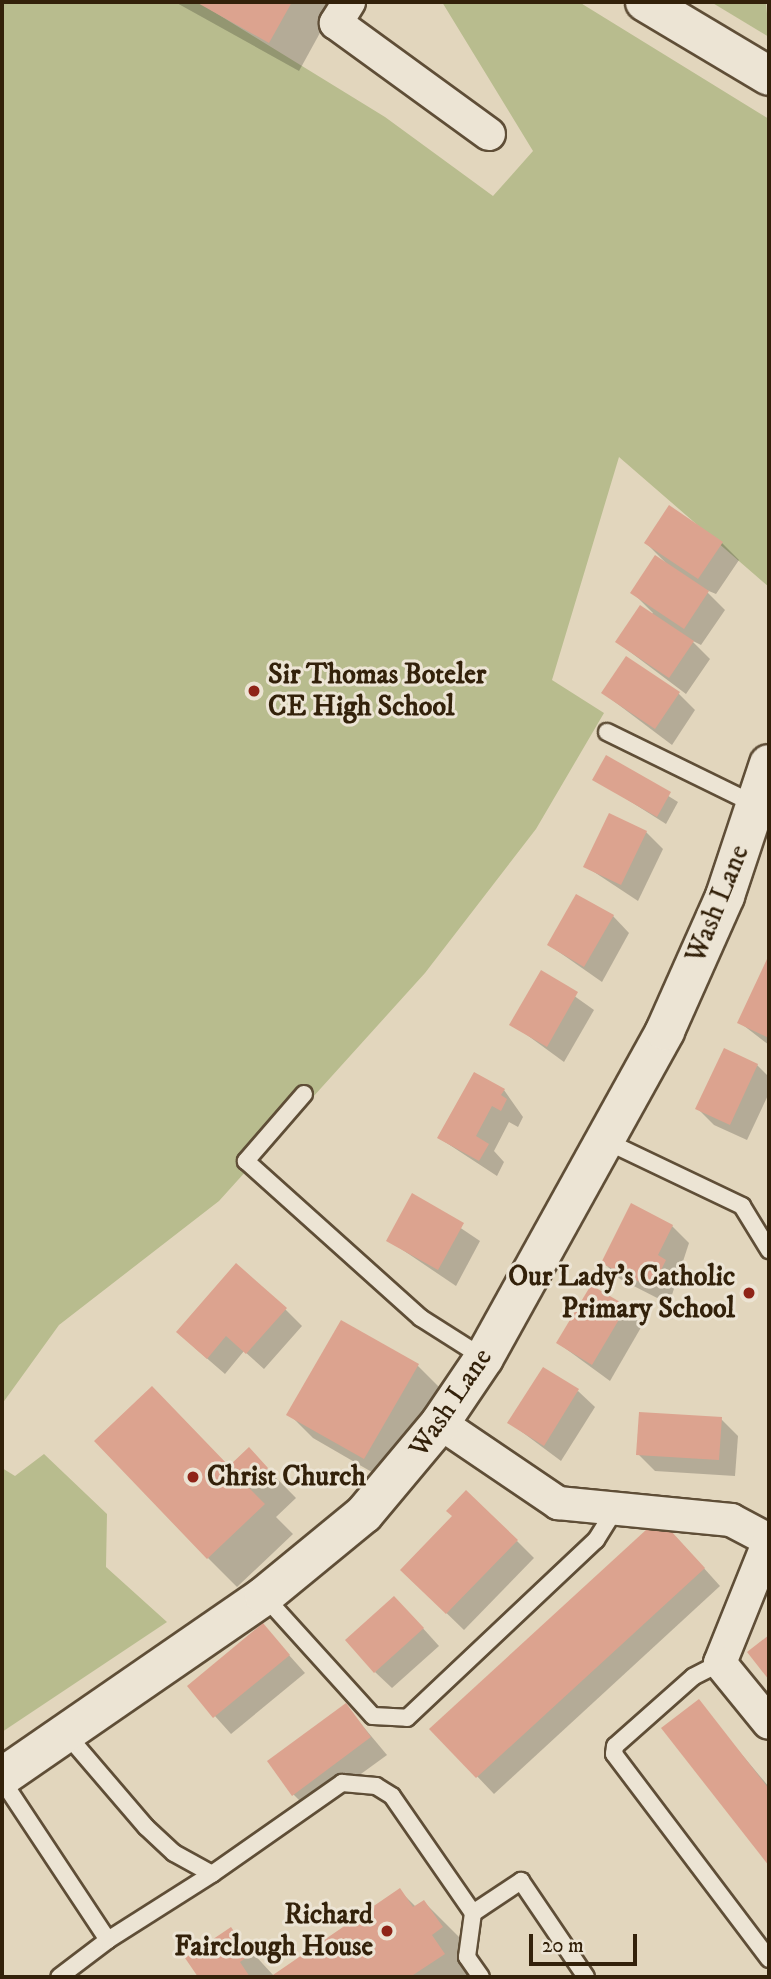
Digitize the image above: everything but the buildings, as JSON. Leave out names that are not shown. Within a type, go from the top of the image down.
[{"type":"street","points":[[349,2],[336,23],[489,134]]},
{"type":"street","points":[[645,2],[769,76]]},
{"type":"street","name":"Wash Lane","points":[[2,1779],[68,1736],[264,1596],[364,1514],[440,1423],[484,1358],[606,1140],[698,957],[769,764]]},
{"type":"street","points":[[440,1423],[550,1498],[615,1510],[731,1520],[769,1541],[720,1662],[769,1723]]},
{"type":"lane","points":[[607,732],[756,805]]},
{"type":"lane","points":[[304,1094],[246,1161],[413,1312],[484,1358]]},
{"type":"lane","points":[[606,1140],[742,1206],[769,1250]]},
{"type":"lane","points":[[264,1596],[373,1716],[407,1718],[596,1540],[615,1510]]},
{"type":"lane","points":[[720,1662],[692,1677],[615,1746],[614,1755],[769,1959]]},
{"type":"lane","points":[[68,1736],[146,1827],[174,1853],[212,1874]]},
{"type":"lane","points":[[2,1779],[108,1940]]},
{"type":"lane","points":[[60,1977],[108,1940],[212,1874],[342,1783],[359,1782],[392,1796],[473,1913],[467,1957],[481,1977]]},
{"type":"lane","points":[[473,1913],[521,1881],[586,1977]]},
{"type":"green space","name":"Sir Thomas Boteler CE High School","points":[[2,2],[198,2],[385,117],[493,196],[533,151],[442,2],[579,2],[769,119],[769,587],[619,457],[552,680],[604,713],[536,829],[425,973],[219,1201],[59,1325],[2,1404]]},
{"type":"green space","points":[[711,2],[766,2],[769,37]]},
{"type":"green space","points":[[44,1454],[107,1514],[106,1567],[167,1622],[2,1732],[2,1468],[15,1476]]},
{"type":"place","name":"Sir Thomas Boteler CE High School","points":[[254,691]]},
{"type":"place","name":"Our Lady's Catholic Primary School","points":[[749,1293]]},
{"type":"place","name":"Christ Church","points":[[193,1477]]},
{"type":"place","name":"Richard Fairclough House","points":[[387,1931]]}]
